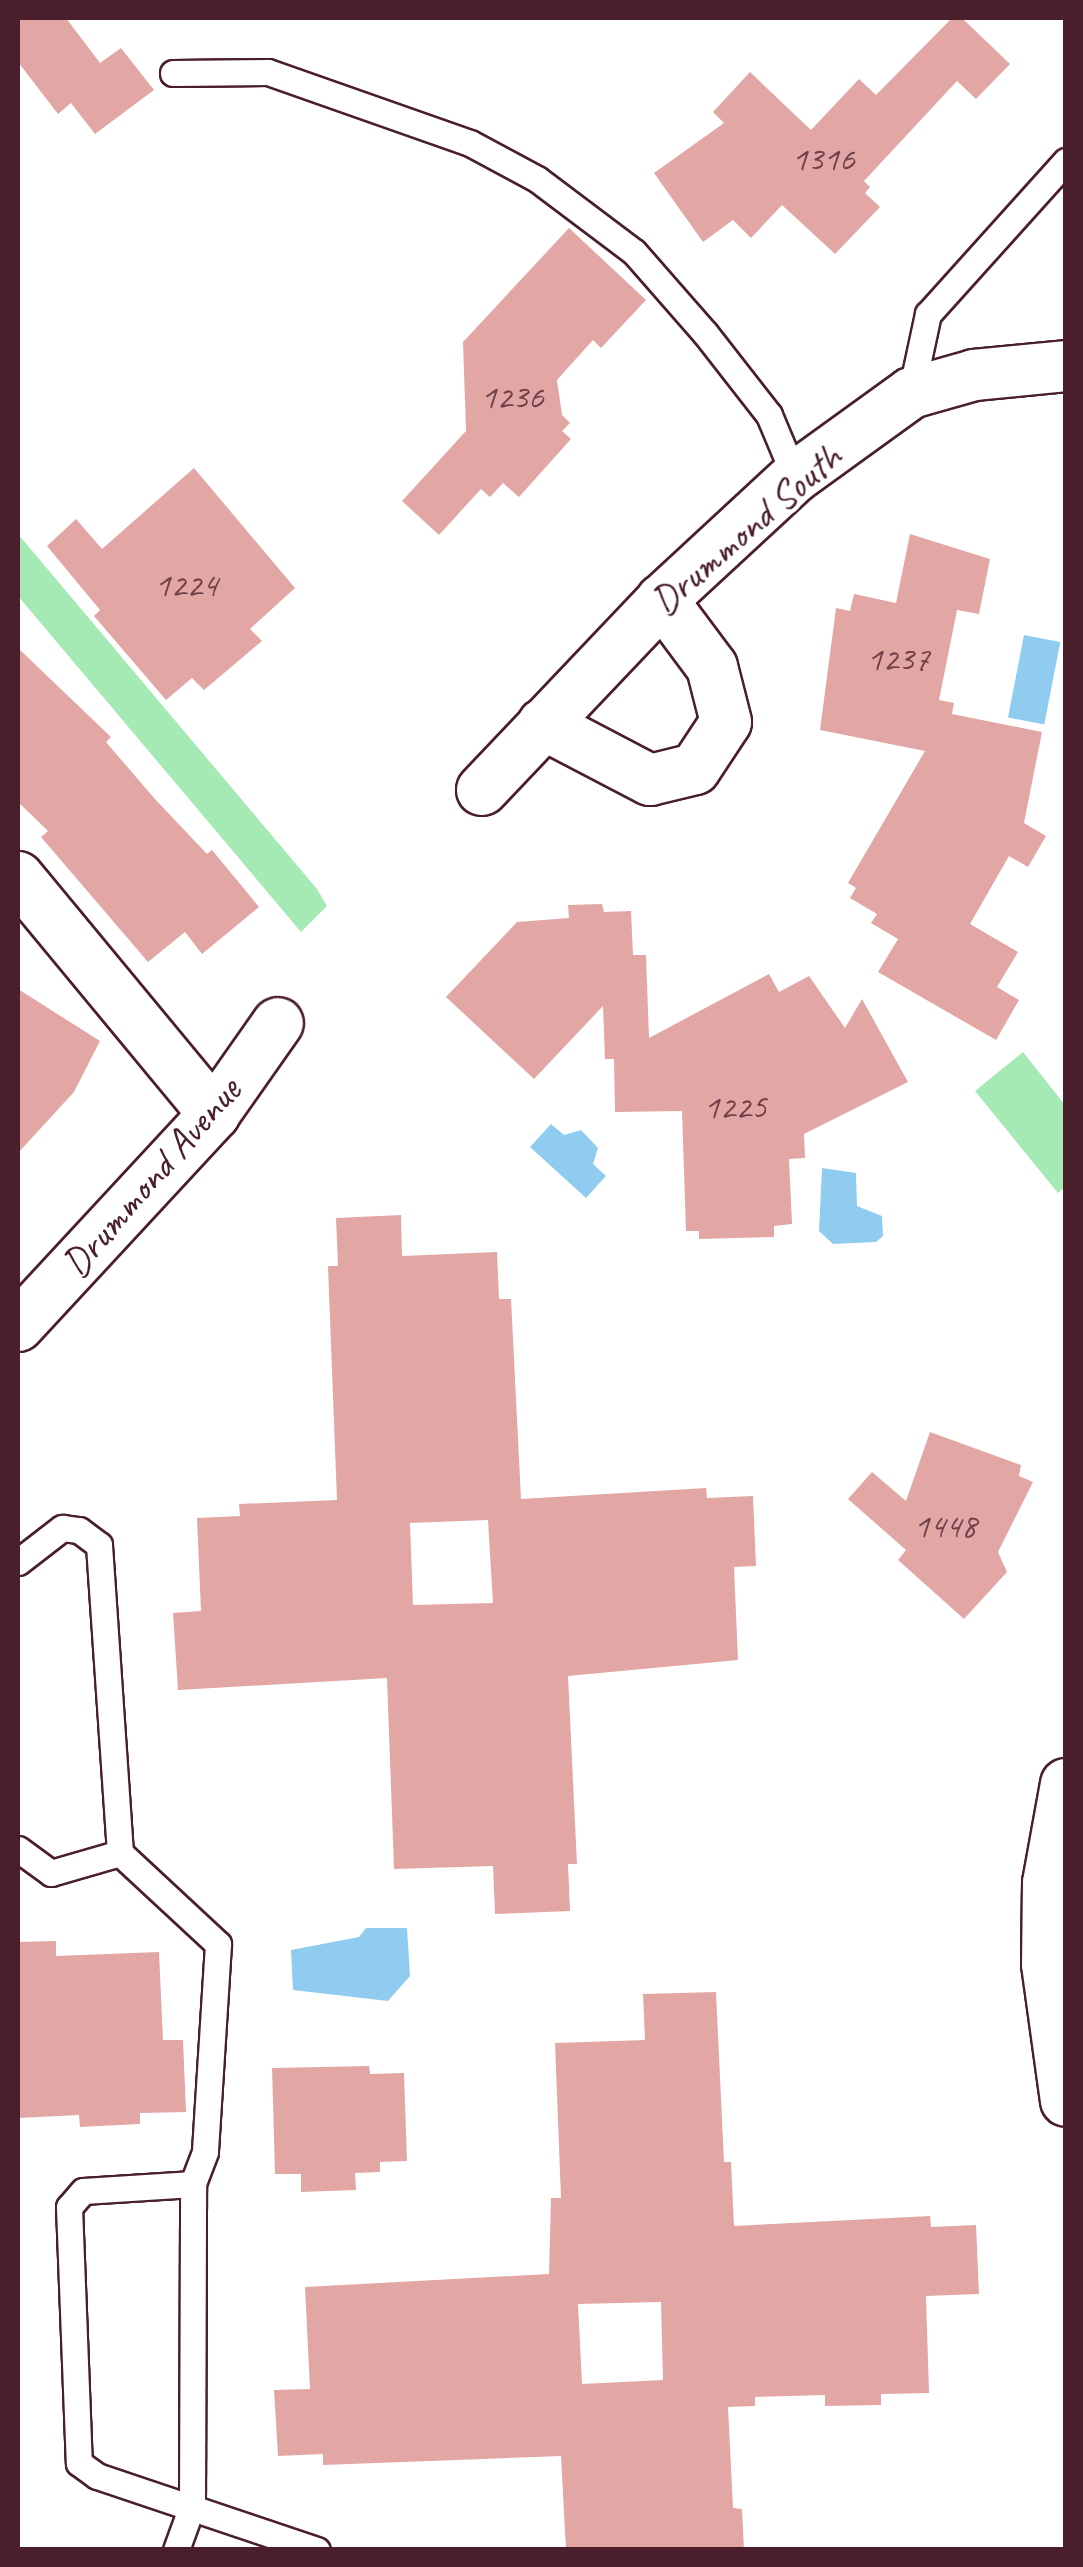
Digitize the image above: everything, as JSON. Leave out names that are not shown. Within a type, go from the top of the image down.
[{"type":"street","name":"Drummond South","points":[[482,790],[662,600],[795,478],[912,393],[974,375],[1066,366]]},
{"type":"street","points":[[544,724],[650,780],[695,768],[726,722],[712,667],[662,600]]},
{"type":"street","points":[[18,877],[214,1114]]},
{"type":"street","name":"Drummond Avenue","points":[[18,1324],[214,1114],[278,1023]]},
{"type":"street","points":[[1066,1784],[1048,1883],[1047,1964],[1066,2102]]},
{"type":"lane","points":[[173,73],[268,72],[470,144],[537,180],[634,252],[693,320],[769,415],[795,478]]},
{"type":"lane","points":[[912,393],[928,314],[1066,161]]},
{"type":"lane","points":[[18,1562],[62,1528],[80,1530],[99,1546],[120,1853],[218,1944],[206,2152],[193,2184],[192,2506],[176,2550]]},
{"type":"lane","points":[[18,1849],[50,1873],[120,1853]]},
{"type":"lane","points":[[193,2184],[82,2192],[65,2220],[79,2463],[96,2476],[317,2550]]},
{"type":"green space","points":[[18,534],[317,889],[327,906],[301,932],[18,596]]},
{"type":"green space","points":[[1023,1052],[1065,1105],[1065,1187],[1058,1193],[975,1091]]},
{"type":"water","points":[[1024,635],[1060,642],[1044,725],[1008,717]]},
{"type":"water","points":[[551,1124],[564,1135],[581,1130],[598,1148],[593,1164],[606,1176],[586,1198],[530,1147]]},
{"type":"water","points":[[822,1168],[856,1173],[857,1206],[882,1216],[883,1236],[876,1242],[833,1244],[819,1231]]},
{"type":"water","points":[[366,1928],[407,1928],[410,1976],[388,2001],[293,1990],[291,1950],[359,1937]]},
{"type":"building","points":[[18,18],[66,18],[100,63],[121,48],[154,90],[95,134],[71,103],[58,114],[18,62]]},
{"type":"building","points":[[952,18],[962,18],[1010,64],[976,99],[957,81],[864,181],[870,187],[865,193],[880,207],[835,254],[782,205],[751,238],[733,220],[703,242],[654,173],[724,123],[713,112],[750,72],[811,130],[859,79],[876,95]]},
{"type":"building","points":[[569,228],[646,300],[601,348],[593,340],[557,380],[562,415],[570,423],[562,431],[571,439],[519,497],[503,483],[490,497],[481,489],[439,535],[402,501],[466,431],[463,342]]},
{"type":"building","points":[[194,468],[295,588],[250,629],[262,641],[204,690],[192,678],[166,700],[94,616],[100,610],[47,546],[76,519],[102,549]]},
{"type":"building","points":[[910,534],[990,559],[979,614],[957,610],[939,700],[954,703],[952,714],[1042,732],[1024,823],[1046,836],[1028,867],[1009,856],[970,924],[1018,952],[997,987],[1019,1000],[996,1040],[878,972],[898,939],[871,923],[877,914],[850,898],[856,888],[848,883],[925,751],[820,730],[836,608],[850,611],[854,594],[896,603]]},
{"type":"building","points":[[18,648],[111,737],[106,742],[154,798],[207,854],[212,850],[259,907],[202,954],[185,932],[148,962],[41,837],[48,831],[18,802]]},
{"type":"building","points":[[602,904],[604,912],[631,911],[633,955],[646,955],[649,1038],[769,974],[779,992],[809,976],[845,1028],[862,999],[908,1082],[804,1134],[805,1158],[789,1159],[792,1224],[774,1226],[774,1237],[699,1239],[699,1231],[686,1231],[682,1111],[615,1112],[614,1059],[605,1059],[603,1006],[534,1079],[446,997],[517,922],[569,918],[568,905]]},
{"type":"building","points":[[18,989],[100,1041],[74,1092],[18,1153]]},
{"type":"building","points":[[401,1215],[402,1256],[497,1252],[499,1299],[511,1299],[521,1499],[706,1488],[707,1498],[753,1496],[756,1566],[734,1567],[738,1660],[568,1676],[577,1864],[568,1864],[570,1911],[495,1914],[493,1866],[394,1869],[387,1678],[178,1690],[173,1613],[201,1611],[197,1518],[240,1516],[239,1504],[337,1500],[328,1266],[338,1266],[336,1218]],"holes":[[[488,1520],[493,1603],[413,1605],[410,1523]]]},
{"type":"building","points":[[930,1432],[1021,1465],[1019,1476],[1033,1482],[998,1552],[1007,1572],[964,1619],[898,1560],[906,1550],[848,1499],[872,1472],[906,1501]]},
{"type":"building","points":[[56,1941],[56,1956],[159,1952],[163,2040],[183,2040],[186,2112],[140,2113],[140,2124],[80,2127],[79,2115],[18,2118],[18,1942]]},
{"type":"building","points":[[716,1992],[724,2162],[731,2162],[734,2226],[930,2216],[931,2227],[976,2225],[979,2294],[926,2296],[929,2393],[881,2394],[881,2405],[825,2406],[825,2395],[755,2397],[755,2406],[728,2407],[733,2508],[742,2509],[744,2550],[566,2550],[561,2456],[323,2465],[323,2454],[278,2456],[274,2390],[310,2389],[305,2287],[549,2274],[551,2198],[561,2198],[555,2043],[645,2040],[643,1994]],"holes":[[[661,2302],[663,2380],[582,2384],[578,2304]]]},
{"type":"building","points":[[369,2066],[370,2074],[404,2073],[407,2161],[380,2162],[380,2172],[355,2173],[356,2190],[301,2192],[301,2174],[275,2174],[272,2068]]}]
